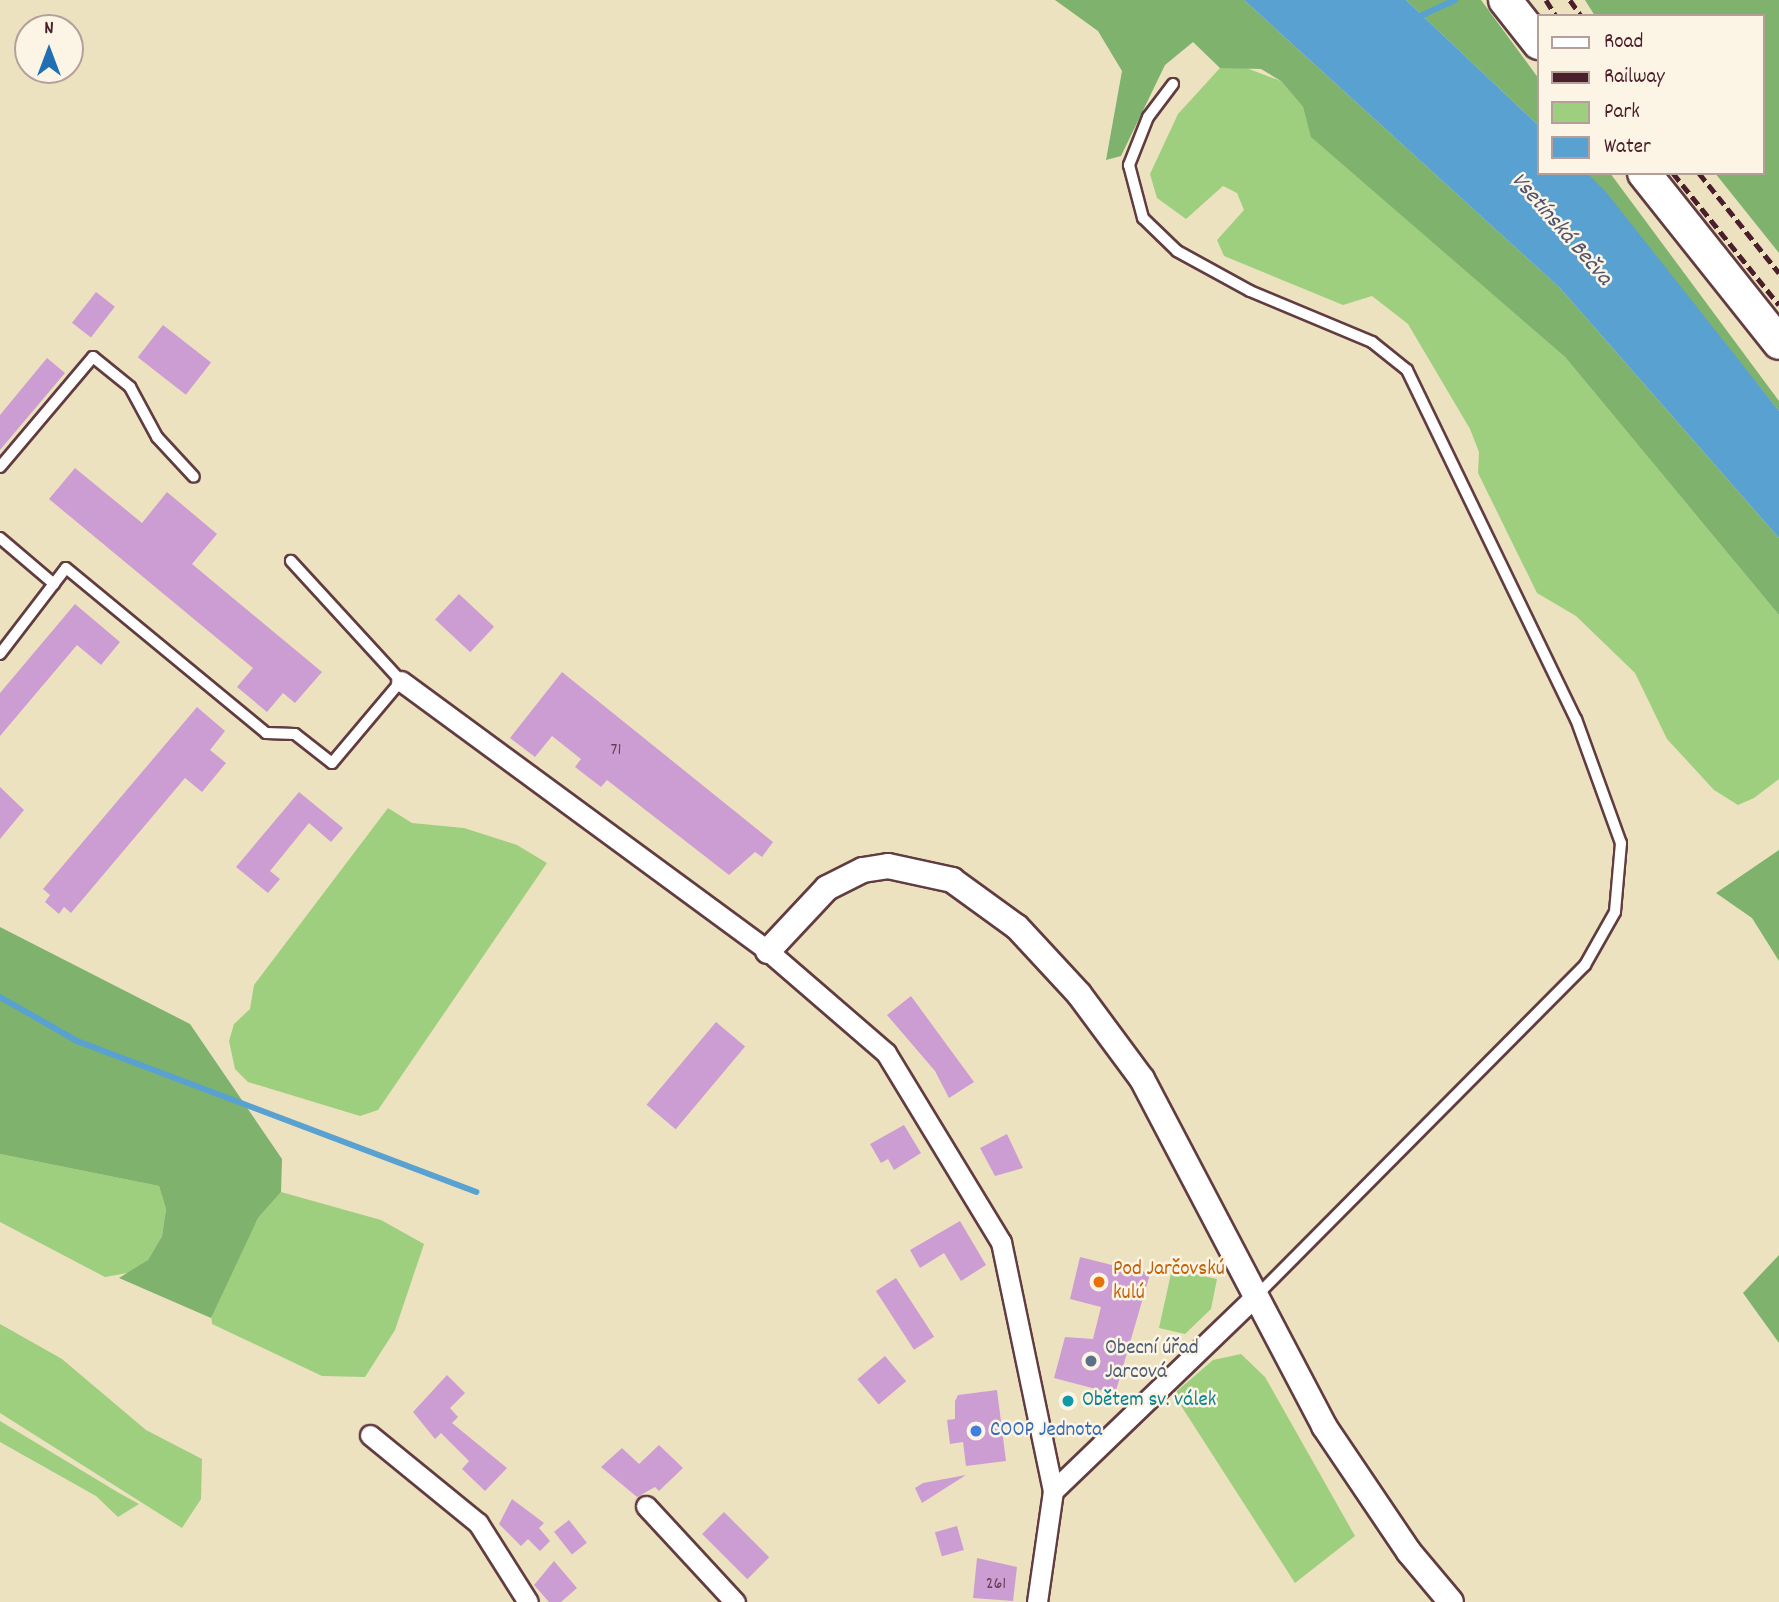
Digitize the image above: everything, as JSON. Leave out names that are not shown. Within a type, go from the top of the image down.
[{"type":"main road","points":[[1505,0],[1538,42]]},
{"type":"main road","points":[[1645,175],[1779,343]]},
{"type":"street","points":[[401,681],[768,951],[886,1054],[994,1225],[1014,1289],[1053,1491],[1037,1602]]},
{"type":"street","points":[[768,951],[827,888],[863,870],[902,866],[937,873],[994,906],[1061,973],[1142,1079],[1330,1435],[1409,1552],[1451,1602]]},
{"type":"street","points":[[1053,1491],[1257,1295]]},
{"type":"street","points":[[370,1435],[478,1523],[528,1602]]},
{"type":"street","points":[[646,1506],[735,1602]]},
{"type":"lane","points":[[1172,84],[1148,117],[1129,165],[1143,218],[1177,251],[1250,291],[1372,342],[1407,370],[1576,719],[1621,843],[1615,912],[1585,965],[1257,1295]]},
{"type":"lane","points":[[0,467],[93,357],[130,387],[157,437],[194,477]]},
{"type":"lane","points":[[0,538],[54,584]]},
{"type":"lane","points":[[0,654],[66,568],[266,733],[295,734],[332,763],[401,681],[291,561]]},
{"type":"green space","points":[[1055,0],[1244,0],[1560,288],[1779,538],[1779,615],[1565,357],[1311,137],[1303,107],[1281,81],[1261,69],[1220,68],[1193,42],[1165,65],[1121,156],[1106,160],[1122,71],[1098,31]]},
{"type":"green space","points":[[1406,0],[1481,0],[1538,78],[1538,125]]},
{"type":"green space","points":[[1585,0],[1779,0],[1779,253],[1717,175],[1765,175],[1765,14],[1594,14]]},
{"type":"green space","points":[[1241,66],[1281,81],[1303,107],[1312,137],[1565,357],[1779,615],[1779,779],[1754,798],[1738,805],[1714,790],[1667,739],[1635,673],[1576,616],[1537,593],[1478,473],[1479,452],[1470,429],[1408,324],[1372,296],[1343,305],[1224,256],[1217,240],[1244,210],[1237,193],[1223,186],[1186,219],[1157,198],[1150,174],[1178,114],[1220,68]]},
{"type":"green space","points":[[1589,175],[1611,175],[1779,401],[1779,411]]},
{"type":"green space","points":[[388,808],[412,823],[464,828],[517,845],[547,863],[378,1110],[360,1116],[248,1082],[235,1069],[229,1041],[234,1024],[250,1009],[254,985]]},
{"type":"green space","points":[[1779,850],[1779,961],[1752,918],[1716,893]]},
{"type":"green space","points":[[0,927],[190,1024],[282,1159],[281,1192],[258,1218],[211,1318],[119,1278],[148,1260],[162,1236],[166,1209],[159,1186],[0,1154]]},
{"type":"green space","points":[[0,1154],[159,1186],[166,1209],[162,1236],[148,1260],[133,1272],[105,1277],[0,1222]]},
{"type":"green space","points":[[281,1192],[381,1220],[424,1244],[395,1330],[365,1377],[322,1376],[212,1324],[211,1313],[258,1218]]},
{"type":"green space","points":[[1779,1255],[1779,1343],[1743,1293]]},
{"type":"green space","points":[[1172,1269],[1217,1279],[1211,1309],[1185,1334],[1159,1328]]},
{"type":"green space","points":[[0,1324],[62,1359],[146,1430],[202,1459],[201,1499],[182,1528],[0,1413]]},
{"type":"green space","points":[[1241,1354],[1265,1377],[1355,1536],[1295,1583],[1178,1401],[1177,1391],[1213,1360]]},
{"type":"green space","points":[[0,1421],[139,1504],[118,1517],[96,1496],[0,1442]]},
{"type":"water","name":"Vsetínská Bečva","points":[[1244,0],[1406,0],[1538,125],[1538,175],[1589,175],[1606,192],[1779,411],[1779,538],[1560,288]]},
{"type":"building","points":[[96,292],[115,307],[91,338],[72,323]]},
{"type":"building","points":[[163,325],[211,363],[186,395],[138,357]]},
{"type":"building","points":[[47,358],[65,373],[0,450],[0,415]]},
{"type":"building","points":[[75,468],[142,523],[167,492],[217,534],[192,564],[322,672],[295,703],[283,693],[267,712],[237,687],[253,668],[49,499]]},
{"type":"building","points":[[459,594],[494,627],[470,652],[435,620]]},
{"type":"building","points":[[75,604],[120,642],[101,665],[77,645],[0,736],[0,693]]},
{"type":"building","points":[[562,672],[773,842],[762,857],[755,852],[729,875],[607,780],[601,787],[575,767],[581,759],[552,736],[535,757],[510,738]]},
{"type":"building","points":[[197,707],[225,731],[210,750],[226,763],[202,792],[185,778],[71,913],[64,907],[59,914],[45,902],[50,895],[43,889]]},
{"type":"building","points":[[0,787],[24,810],[0,839]]},
{"type":"building","points":[[299,792],[343,828],[331,842],[309,823],[270,871],[280,879],[268,893],[236,867]]},
{"type":"building","points":[[911,996],[974,1082],[949,1098],[935,1071],[887,1015]]},
{"type":"building","points":[[716,1022],[745,1046],[676,1129],[647,1105]]},
{"type":"building","points":[[904,1125],[921,1153],[894,1170],[888,1159],[881,1163],[870,1144]]},
{"type":"building","points":[[1007,1134],[1023,1168],[995,1176],[980,1148]]},
{"type":"building","points":[[960,1221],[986,1265],[961,1281],[944,1253],[920,1268],[910,1250]]},
{"type":"building","points":[[1080,1257],[1112,1265],[1114,1260],[1150,1274],[1115,1394],[1054,1378],[1065,1337],[1093,1339],[1101,1307],[1070,1299]]},
{"type":"building","points":[[896,1278],[934,1337],[914,1350],[876,1291]]},
{"type":"building","points":[[885,1356],[906,1381],[879,1404],[857,1379]]},
{"type":"building","points":[[447,1375],[465,1393],[450,1408],[458,1417],[452,1423],[507,1468],[485,1491],[462,1469],[469,1461],[441,1433],[435,1439],[413,1412]]},
{"type":"building","name":"COOP Jednota","points":[[997,1390],[1006,1461],[966,1466],[963,1442],[950,1444],[947,1420],[955,1419],[955,1401],[958,1395]]},
{"type":"building","points":[[659,1445],[683,1468],[659,1491],[655,1487],[637,1497],[601,1467],[622,1448],[639,1464]]},
{"type":"building","points":[[966,1475],[922,1503],[915,1488],[923,1483]]},
{"type":"building","points":[[512,1499],[544,1523],[539,1528],[550,1541],[540,1551],[528,1539],[521,1546],[499,1524]]},
{"type":"building","points":[[724,1512],[769,1557],[747,1579],[702,1534]]},
{"type":"building","points":[[569,1520],[587,1543],[572,1555],[554,1532]]},
{"type":"building","points":[[957,1526],[964,1550],[942,1556],[935,1532]]},
{"type":"building","points":[[977,1558],[1017,1567],[1013,1601],[973,1598]]},
{"type":"building","points":[[554,1561],[577,1588],[561,1602],[549,1602],[534,1585]]},
{"type":"waterway","points":[[1416,18],[1455,0]]},
{"type":"waterway","points":[[0,997],[77,1041],[476,1192]]},
{"type":"railway","points":[[1546,0],[1555,14]]},
{"type":"railway","points":[[1570,0],[1580,14]]},
{"type":"railway","points":[[1675,175],[1779,305]]},
{"type":"railway","points":[[1701,175],[1779,273]]},
{"type":"place","name":"Pod Jarčovskú kulú","points":[[1099,1282]]},
{"type":"place","name":"Obecní úřad Jarcová","points":[[1091,1361]]},
{"type":"place","name":"Obětem sv. válek","points":[[1068,1401]]},
{"type":"place","name":"COOP Jednota","points":[[976,1431]]}]
